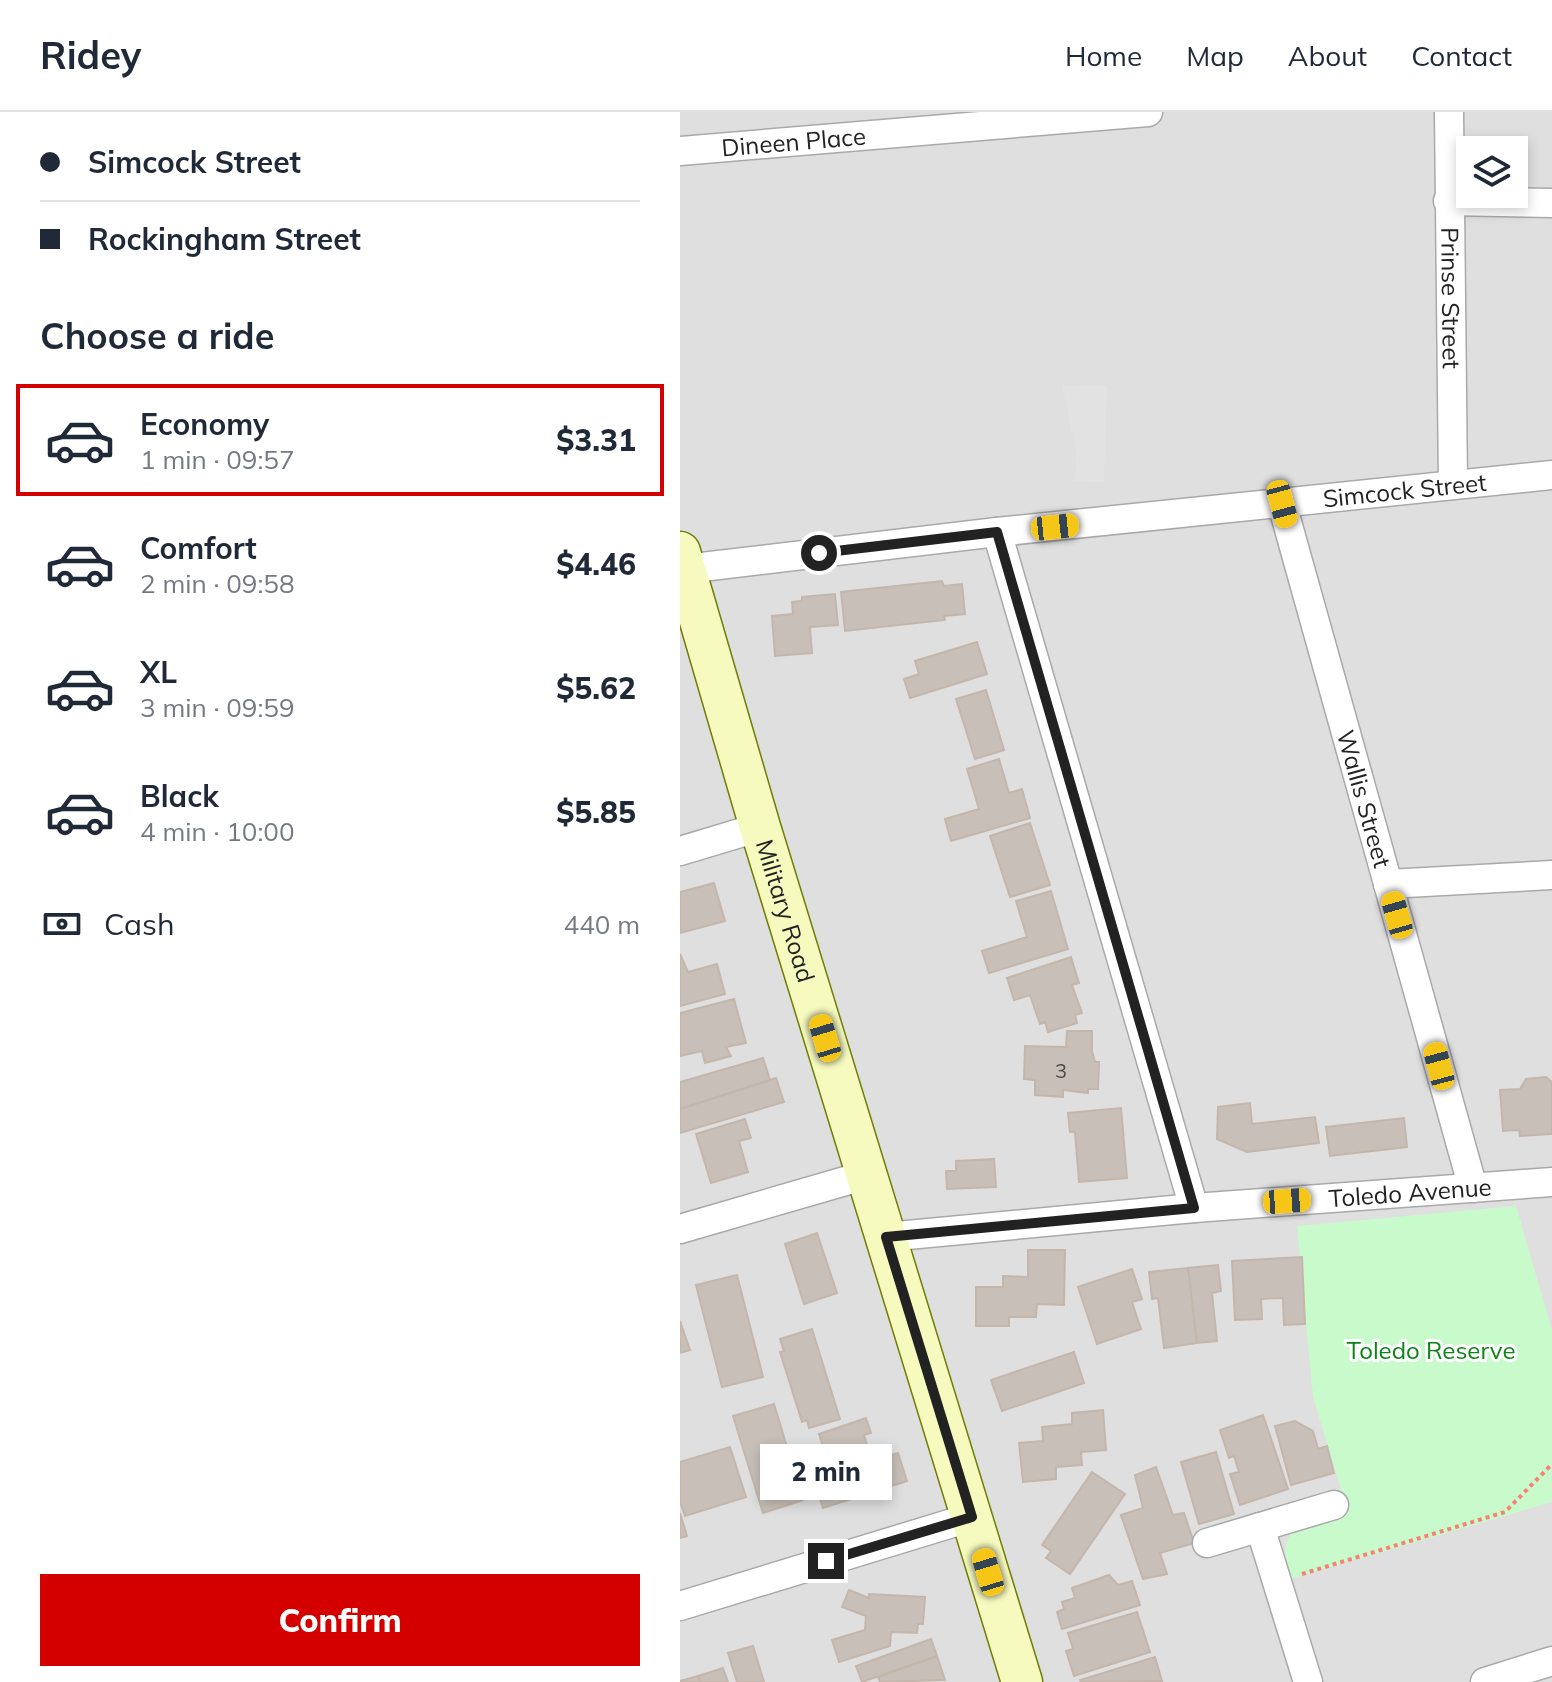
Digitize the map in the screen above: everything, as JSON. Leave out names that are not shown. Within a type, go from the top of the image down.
[{"type":"street","name":"Dineen Place","points":[[680,151],[1148,112]]},
{"type":"street","name":"Prinse Street","points":[[1449,112],[1453,485]]},
{"type":"street","points":[[1448,201],[1552,203]]},
{"type":"street","name":"Simcock Street","points":[[682,560],[997,532],[1552,475]]},
{"type":"street","name":"Wallis Street","points":[[1282,504],[1473,1188]]},
{"type":"street","points":[[997,532],[1194,1208]]},
{"type":"street","name":"Military Road","points":[[682,560],[760,827],[1022,1682]]},
{"type":"street","points":[[680,851],[760,827]]},
{"type":"street","points":[[1388,884],[1552,875]]},
{"type":"street","points":[[680,1229],[866,1175]]},
{"type":"street","name":"Toledo Avenue","points":[[886,1237],[1194,1208],[1552,1182]]},
{"type":"street","points":[[1207,1543],[1334,1505]]},
{"type":"street","points":[[680,1606],[972,1517]]},
{"type":"street","points":[[1260,1527],[1308,1682]]},
{"type":"street","points":[[1485,1682],[1552,1661]]},
{"type":"path","points":[[1277,1582],[1505,1512],[1552,1464]]},
{"type":"shaded area","points":[[680,112],[1552,112],[1552,1682],[680,1682]]},
{"type":"shaded area","points":[[1062,385],[1107,386],[1104,482],[1074,481],[1077,457]]},
{"type":"green space","name":"Toledo Reserve","points":[[1516,1206],[1552,1330],[1552,1502],[1290,1579],[1286,1547],[1290,1536],[1307,1523],[1347,1509],[1313,1397],[1297,1226]]},
{"type":"building","points":[[942,581],[944,586],[962,584],[965,614],[944,616],[945,620],[845,631],[841,592]]},
{"type":"building","points":[[835,594],[838,625],[810,627],[812,653],[775,656],[772,616],[793,614],[792,602],[802,601],[802,597]]},
{"type":"building","points":[[977,642],[987,674],[910,698],[904,679],[919,674],[915,661]]},
{"type":"building","points":[[986,690],[1004,750],[975,759],[956,699]]},
{"type":"building","points":[[999,759],[1009,793],[1022,789],[1030,818],[951,841],[945,819],[979,809],[967,769]]},
{"type":"building","points":[[1030,823],[1050,885],[1010,897],[990,836]]},
{"type":"building","points":[[714,883],[725,921],[680,933],[680,892]]},
{"type":"building","points":[[1051,891],[1068,949],[989,973],[982,951],[1027,937],[1016,901]]},
{"type":"building","points":[[680,954],[688,972],[717,964],[725,994],[680,1006]]},
{"type":"building","points":[[1071,957],[1079,983],[1072,985],[1082,1013],[1075,1015],[1077,1023],[1048,1032],[1045,1022],[1040,1024],[1030,995],[1014,1000],[1007,978]]},
{"type":"building","points":[[734,999],[746,1043],[726,1047],[731,1056],[705,1063],[702,1051],[680,1056],[680,1013]]},
{"type":"building","points":[[1067,1031],[1092,1031],[1092,1051],[1095,1062],[1099,1062],[1098,1089],[1088,1089],[1088,1093],[1063,1090],[1063,1097],[1035,1095],[1035,1080],[1024,1079],[1025,1046],[1066,1047]]},
{"type":"building","points":[[763,1058],[770,1080],[680,1109],[680,1082]]},
{"type":"building","points":[[1546,1077],[1552,1082],[1552,1134],[1520,1136],[1519,1130],[1503,1131],[1500,1090],[1520,1089],[1526,1079]]},
{"type":"building","points":[[776,1078],[784,1102],[680,1133],[680,1109]]},
{"type":"building","points":[[1250,1103],[1252,1124],[1315,1117],[1319,1143],[1247,1152],[1217,1139],[1218,1107]]},
{"type":"building","points":[[1121,1108],[1127,1178],[1079,1182],[1075,1132],[1070,1132],[1068,1113]]},
{"type":"building","points":[[1404,1118],[1407,1147],[1330,1156],[1326,1127]]},
{"type":"building","points":[[745,1119],[751,1138],[739,1141],[748,1172],[711,1183],[696,1134]]},
{"type":"building","points":[[994,1159],[996,1187],[947,1189],[946,1171],[956,1171],[956,1161]]},
{"type":"building","points":[[817,1233],[837,1293],[804,1304],[785,1244]]},
{"type":"building","points":[[1028,1250],[1065,1250],[1064,1305],[1037,1304],[1036,1317],[1009,1317],[1009,1326],[976,1326],[976,1287],[1003,1287],[1003,1276],[1028,1277]]},
{"type":"building","points":[[1302,1257],[1305,1324],[1284,1325],[1283,1298],[1261,1299],[1262,1319],[1235,1320],[1232,1261]]},
{"type":"building","points":[[1218,1265],[1221,1291],[1212,1293],[1217,1341],[1197,1343],[1188,1268]]},
{"type":"building","points":[[1188,1268],[1197,1343],[1164,1348],[1158,1298],[1152,1299],[1149,1272]]},
{"type":"building","points":[[1132,1269],[1142,1299],[1132,1302],[1141,1329],[1097,1344],[1078,1287]]},
{"type":"building","points":[[737,1275],[763,1377],[722,1387],[696,1285]]},
{"type":"building","points":[[680,1321],[690,1350],[680,1353]]},
{"type":"building","points":[[812,1329],[840,1419],[809,1428],[807,1420],[802,1422],[780,1352],[784,1351],[780,1339]]},
{"type":"building","points":[[1074,1352],[1084,1383],[1002,1411],[991,1380]]},
{"type":"building","points":[[774,1404],[803,1500],[763,1513],[733,1416]]},
{"type":"building","points":[[1103,1410],[1106,1450],[1081,1452],[1082,1465],[1056,1467],[1056,1479],[1023,1482],[1019,1443],[1043,1441],[1042,1427],[1072,1424],[1072,1413]]},
{"type":"building","points":[[1263,1415],[1288,1489],[1240,1505],[1230,1474],[1239,1472],[1234,1456],[1229,1458],[1220,1430]]},
{"type":"building","points":[[866,1418],[871,1433],[864,1435],[872,1461],[898,1453],[907,1481],[823,1508],[810,1467],[841,1458],[838,1450],[825,1454],[819,1434]]},
{"type":"building","points":[[1295,1421],[1313,1431],[1318,1449],[1327,1446],[1334,1473],[1291,1485],[1275,1426]]},
{"type":"building","points":[[730,1447],[746,1497],[685,1516],[680,1502],[680,1462]]},
{"type":"building","points":[[1216,1452],[1234,1514],[1199,1524],[1181,1462]]},
{"type":"building","points":[[1156,1467],[1173,1515],[1184,1513],[1194,1543],[1160,1553],[1167,1574],[1143,1579],[1121,1515],[1143,1508],[1135,1475]]},
{"type":"building","points":[[1092,1472],[1125,1494],[1070,1574],[1046,1558],[1051,1551],[1042,1545]]},
{"type":"building","points":[[680,1513],[687,1536],[680,1538]]},
{"type":"building","points":[[1109,1575],[1118,1585],[1132,1581],[1140,1605],[1062,1629],[1057,1612],[1064,1609],[1062,1602],[1075,1598],[1072,1588]]},
{"type":"building","points":[[849,1590],[869,1598],[869,1594],[925,1597],[923,1624],[918,1624],[917,1633],[891,1632],[890,1646],[839,1662],[832,1640],[865,1630],[866,1616],[842,1607]]},
{"type":"building","points":[[1137,1612],[1150,1652],[1074,1676],[1066,1651],[1073,1649],[1068,1633]]},
{"type":"building","points":[[931,1639],[937,1656],[862,1682],[856,1666]]},
{"type":"building","points":[[753,1646],[764,1682],[737,1682],[728,1653]]},
{"type":"building","points":[[937,1656],[945,1680],[880,1682],[878,1677]]},
{"type":"building","points":[[1155,1657],[1162,1681],[1080,1680]]},
{"type":"building","points":[[723,1668],[728,1682],[700,1682],[698,1676]]},
{"type":"building","points":[[698,1676],[700,1682],[680,1682],[680,1681]]},
{"type":"route","points":[[819,553],[997,532],[1194,1208],[886,1237],[972,1517],[826,1561]]}]
